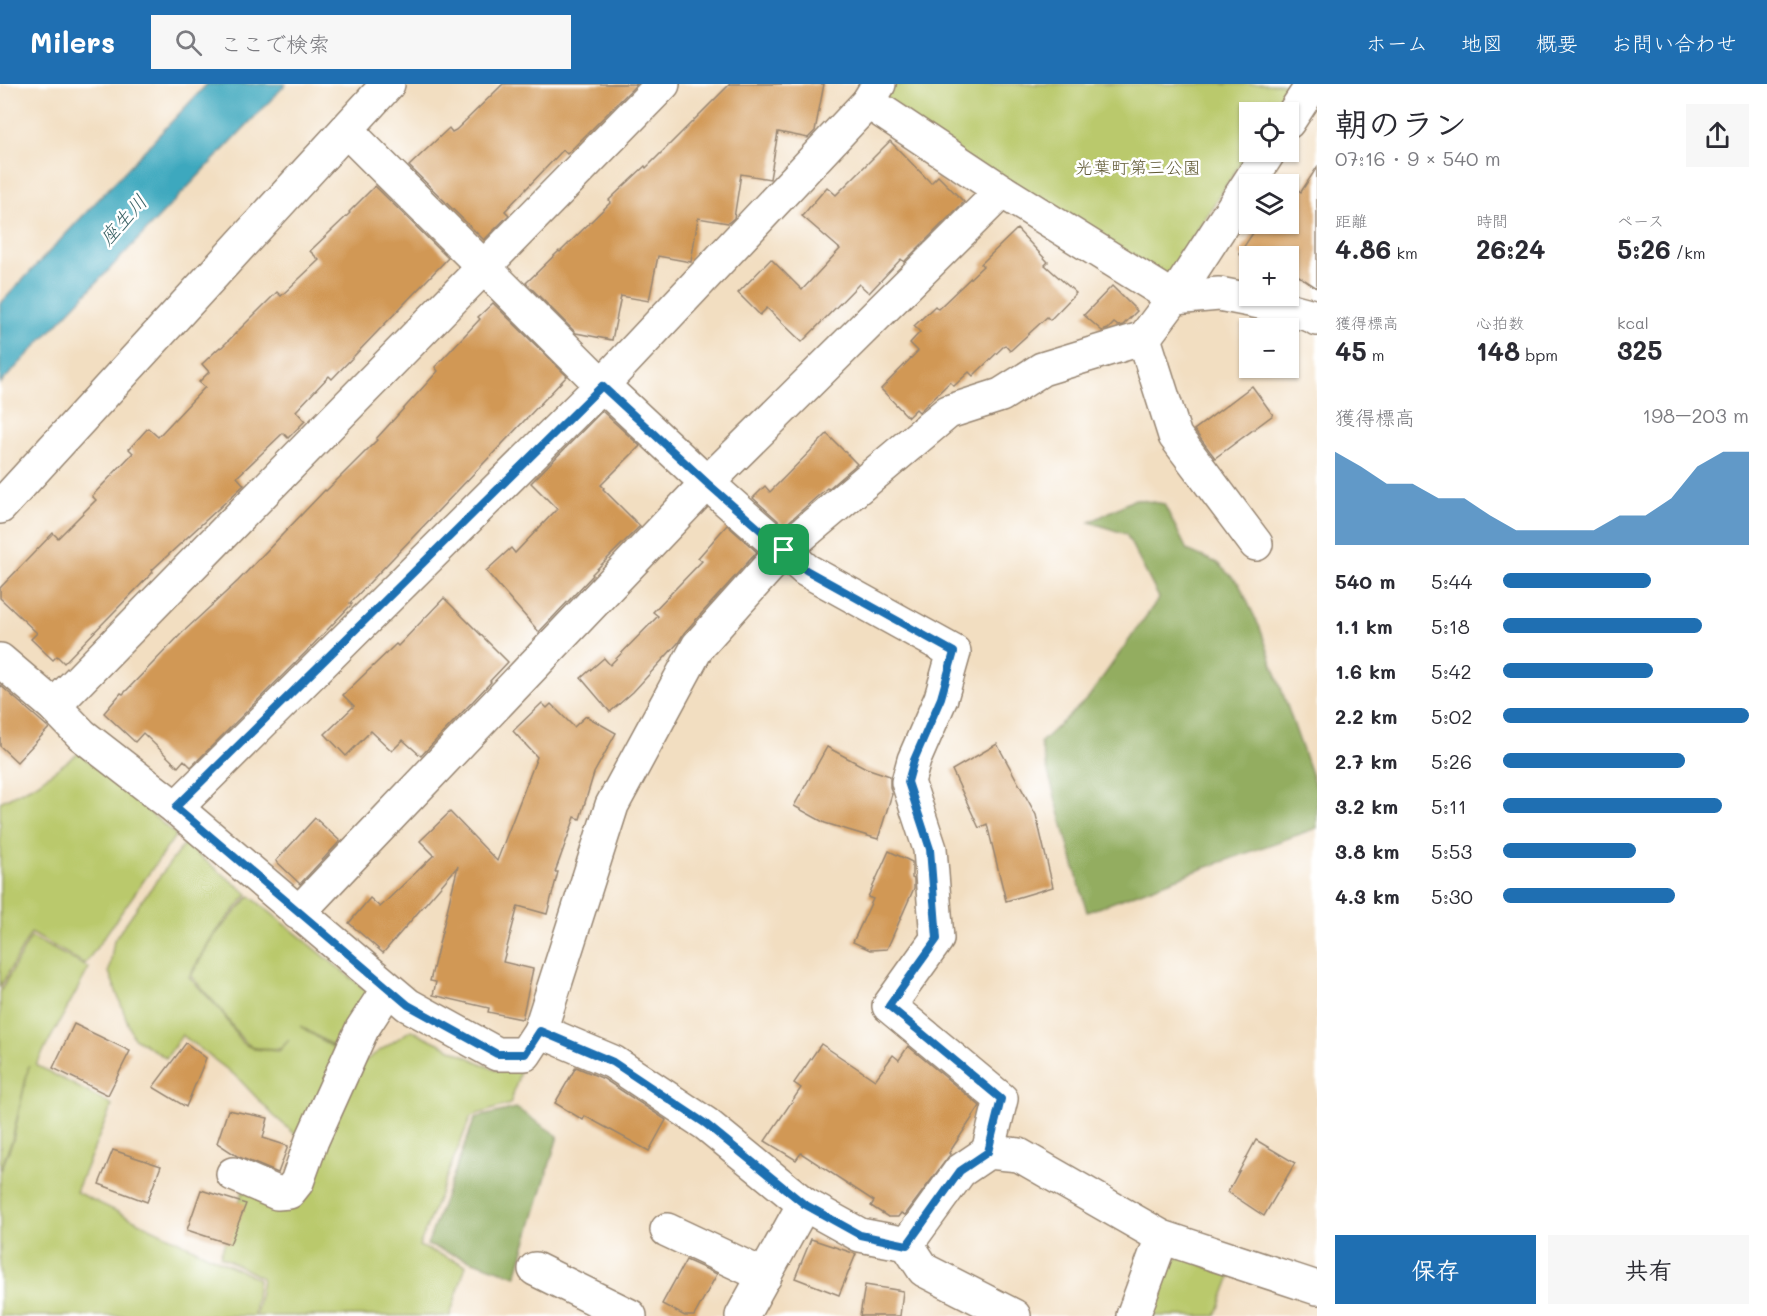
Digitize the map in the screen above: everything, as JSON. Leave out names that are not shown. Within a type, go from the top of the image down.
[{"type":"street","points":[[0,507],[388,84]]},
{"type":"street","points":[[54,706],[663,84]]},
{"type":"street","points":[[1299,105],[1313,84]]},
{"type":"street","points":[[176,807],[602,386],[874,93],[1002,191],[1174,298],[1219,294],[1265,303],[1317,319]]},
{"type":"street","points":[[346,130],[602,386],[806,570],[954,652],[941,698],[914,760],[908,782],[930,849],[937,939],[889,1006],[1001,1099],[988,1152]]},
{"type":"street","points":[[0,660],[54,706],[82,735],[176,807],[408,1005],[497,1054],[525,1054],[540,1031],[612,805],[698,646],[784,550],[948,412],[1002,395],[1042,369],[1144,338],[1174,298],[1262,162]]},
{"type":"street","points":[[298,913],[707,483],[1002,191]]},
{"type":"street","points":[[1144,338],[1175,436],[1256,544]]},
{"type":"street","points":[[233,1174],[277,1193],[289,1192],[297,1182],[312,1140],[362,1029],[388,989]]},
{"type":"street","points":[[540,1031],[613,1062],[706,1124],[804,1204],[860,1235],[907,1245],[924,1270],[1014,1316]]},
{"type":"street","points":[[907,1245],[960,1171],[988,1152],[1019,1155],[1162,1237],[1317,1288]]},
{"type":"street","points":[[742,1316],[804,1204]]},
{"type":"street","points":[[667,1230],[765,1276]]},
{"type":"street","points":[[1133,1316],[1162,1237]]},
{"type":"street","points":[[535,1269],[630,1316]]},
{"type":"green space","name":"光葉町第三公園","points":[[892,84],[1292,84],[1280,102],[1239,102],[1239,162],[1241,162],[1164,282],[879,103]]},
{"type":"green space","points":[[1135,499],[1164,504],[1187,550],[1217,563],[1239,584],[1260,628],[1317,791],[1317,828],[1087,912],[1040,743],[1088,698],[1159,598],[1126,534],[1090,522]]},
{"type":"green space","points":[[79,753],[176,835],[85,964],[31,933],[0,987],[0,802],[36,784]]},
{"type":"green space","points":[[184,844],[248,894],[213,935],[189,977],[221,1011],[242,1043],[254,1049],[279,1051],[289,1040],[280,1049],[255,1048],[244,1042],[221,1010],[191,976],[214,936],[250,896],[372,995],[340,1050],[300,1026],[340,1052],[302,1140],[274,1116],[237,1077],[182,1035],[166,1058],[133,1037],[109,972],[114,940]]},
{"type":"green space","points":[[31,937],[89,968],[36,1065],[112,1105],[76,1192],[258,1279],[254,1316],[0,1316],[0,1173],[13,1140],[29,1065],[12,1140],[0,1170],[0,992]]},
{"type":"green space","points":[[411,1030],[495,1070],[520,1072],[510,1104],[471,1116],[419,1246],[466,1265],[450,1316],[256,1316],[262,1278],[220,1256],[243,1191],[275,1206],[354,1068]]},
{"type":"green space","points":[[516,1108],[558,1136],[516,1276],[427,1245],[475,1118]]},
{"type":"green space","points":[[1182,1257],[1231,1276],[1216,1316],[1145,1316],[1166,1261]]},
{"type":"water","name":"座生川","points":[[207,84],[286,84],[0,384],[0,304]]},
{"type":"building","points":[[503,84],[637,84],[567,154],[563,150],[505,211],[509,215],[484,240],[409,166],[449,128],[452,132],[456,130]]},
{"type":"building","points":[[730,84],[824,84],[815,131],[808,138],[778,132],[770,179],[741,174],[734,218],[728,223],[698,218],[691,262],[658,256],[649,301],[621,296],[612,340],[576,333],[526,283]]},
{"type":"building","points":[[890,141],[931,183],[938,176],[964,202],[904,262],[901,259],[869,293],[859,284],[802,342],[767,308],[760,315],[738,293],[771,259],[802,290],[840,249],[802,216],[827,187],[836,195]]},
{"type":"building","points":[[1317,167],[1317,288],[1299,276],[1299,246],[1244,246],[1252,234],[1299,234],[1299,191],[1301,192]]},
{"type":"building","points":[[375,186],[448,258],[332,379],[329,376],[296,411],[305,421],[288,438],[283,433],[237,477],[244,485],[152,570],[153,572],[64,663],[57,656],[53,660],[31,639],[37,633],[0,598],[0,588],[53,533],[58,538],[96,500],[92,496],[133,453],[129,449],[148,428],[158,437],[205,387],[199,382],[209,372],[202,364],[277,292],[281,296],[319,260],[310,251]]},
{"type":"building","points":[[1017,229],[1048,262],[1045,265],[1076,293],[1050,320],[1047,317],[1010,351],[1005,345],[973,376],[969,372],[954,386],[950,382],[919,412],[916,409],[908,417],[881,389],[918,351],[910,343],[920,332],[914,326],[935,306],[938,309],[983,266],[981,264]]},
{"type":"building","points":[[1112,286],[1137,311],[1123,325],[1118,326],[1114,323],[1102,331],[1084,315]]},
{"type":"building","points":[[493,303],[567,376],[307,651],[191,767],[184,760],[178,767],[143,733],[135,742],[104,713],[121,693],[123,694],[183,632],[238,581],[325,490],[377,440],[438,371],[435,367]]},
{"type":"building","points":[[1252,386],[1273,415],[1215,458],[1194,430]]},
{"type":"building","points":[[602,411],[640,446],[601,485],[640,526],[539,632],[486,571],[511,548],[515,553],[557,509],[531,483]]},
{"type":"building","points":[[827,434],[857,464],[784,526],[753,498],[765,486],[770,492]]},
{"type":"building","points":[[727,525],[757,552],[633,692],[610,712],[581,678],[604,658],[610,665],[658,616],[653,612],[702,561],[698,558]]},
{"type":"building","points":[[444,598],[508,662],[421,756],[403,740],[392,751],[371,731],[346,756],[325,734],[354,706],[343,695],[396,644],[398,646]]},
{"type":"building","points":[[0,685],[49,728],[17,762],[0,746]]},
{"type":"building","points":[[542,703],[547,708],[551,704],[574,727],[586,716],[616,733],[594,773],[580,819],[575,817],[555,872],[558,872],[547,914],[518,906],[503,962],[533,969],[522,1019],[488,1012],[489,1008],[433,995],[436,982],[430,981],[458,866],[383,953],[349,923],[370,898],[380,907],[434,855],[420,841],[450,812],[497,861],[537,757],[513,731]]},
{"type":"building","points":[[997,744],[1036,815],[1053,887],[1006,901],[987,824],[979,828],[952,770]]},
{"type":"building","points":[[827,747],[866,768],[890,776],[892,794],[878,839],[825,823],[794,806]]},
{"type":"building","points":[[315,818],[340,841],[300,884],[276,861]]},
{"type":"building","points":[[889,851],[912,862],[914,888],[887,949],[870,950],[853,942],[873,899],[868,897]]},
{"type":"building","points":[[74,1024],[130,1051],[108,1095],[53,1068]]},
{"type":"building","points":[[186,1043],[206,1058],[186,1107],[153,1087]]},
{"type":"building","points":[[821,1044],[875,1080],[893,1055],[899,1060],[908,1046],[980,1106],[949,1153],[951,1154],[905,1215],[901,1213],[898,1217],[888,1217],[871,1206],[874,1201],[801,1153],[796,1160],[765,1141],[801,1088],[794,1083]]},
{"type":"building","points":[[576,1067],[604,1079],[666,1120],[649,1151],[585,1116],[583,1120],[555,1103]]},
{"type":"building","points":[[228,1110],[268,1118],[263,1138],[288,1146],[278,1173],[237,1156],[217,1143]]},
{"type":"building","points":[[1256,1140],[1295,1163],[1264,1216],[1228,1192]]},
{"type":"building","points":[[113,1150],[161,1166],[147,1202],[99,1184]]},
{"type":"building","points":[[201,1190],[246,1204],[230,1244],[187,1230]]},
{"type":"building","points":[[811,1239],[856,1254],[839,1295],[795,1278]]},
{"type":"building","points":[[686,1260],[717,1274],[694,1316],[685,1316],[662,1304]]},
{"type":"building","points":[[865,1285],[903,1291],[900,1316],[860,1316]]},
{"type":"route","points":[[602,386],[784,550],[806,570],[954,652],[941,698],[914,760],[908,782],[930,849],[937,939],[889,1006],[1001,1099],[988,1152],[960,1171],[907,1245],[860,1235],[804,1204],[706,1124],[613,1062],[540,1031],[525,1054],[497,1054],[408,1005],[176,807],[602,386]]}]
